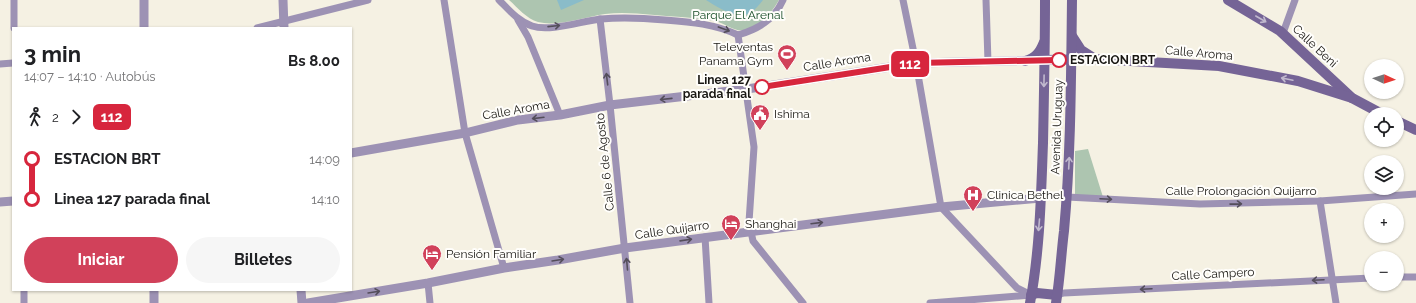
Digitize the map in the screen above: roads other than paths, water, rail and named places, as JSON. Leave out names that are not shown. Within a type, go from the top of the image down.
[{"type":"main road","name":"Avenida Uruguay","points":[[1031,299],[1041,198],[1045,60],[1045,0]]},
{"type":"main road","name":"Avenida Uruguay","points":[[1056,299],[1067,197],[1071,129],[1072,0]]},
{"type":"main road","name":"Calle Beni","points":[[1228,0],[1283,33],[1352,98],[1369,107]]},
{"type":"main road","points":[[1072,35],[1081,50],[1095,59]]},
{"type":"main road","points":[[1025,61],[1033,59],[1040,52],[1045,40]]},
{"type":"main road","name":"Calle Aroma","points":[[1045,60],[1095,59],[1219,66],[1307,84],[1352,98]]},
{"type":"main road","points":[[1307,84],[1314,80],[1317,76],[1318,69],[1316,63]]},
{"type":"main road","points":[[1404,124],[1416,130]]},
{"type":"main road","points":[[1031,299],[1037,293],[1056,299]]},
{"type":"street","points":[[14,0],[14,27]]},
{"type":"street","points":[[144,0],[144,27]]},
{"type":"street","points":[[283,0],[284,25]]},
{"type":"street","points":[[266,27],[284,25],[368,0]]},
{"type":"street","points":[[444,0],[465,133],[504,268]]},
{"type":"street","points":[[499,0],[517,18],[528,37],[560,115]]},
{"type":"street","points":[[517,18],[532,26],[540,28],[600,19],[637,18],[697,22],[727,30],[738,36],[764,25],[780,7],[783,0]]},
{"type":"street","points":[[903,0],[916,63],[941,207],[1017,288],[1031,299]]},
{"type":"street","points":[[986,0],[988,62]]},
{"type":"street","points":[[1283,33],[1295,0]]},
{"type":"street","name":"Calle 6 de Agosto","points":[[600,19],[630,303]]},
{"type":"street","points":[[738,36],[747,89],[754,147],[749,222],[750,232],[753,241],[802,303]]},
{"type":"street","name":"Calle Aroma","points":[[352,153],[465,133],[518,120],[560,115],[610,105],[747,89],[916,63],[1045,60]]},
{"type":"street","points":[[0,64],[12,63]]},
{"type":"street","name":"Calle Prolongación Quijarro","points":[[1067,197],[1200,204],[1320,201],[1416,194]]},
{"type":"street","name":"Calle Quijarro","points":[[308,303],[625,248],[941,207],[1041,198]]},
{"type":"street","points":[[0,202],[12,201]]},
{"type":"street","points":[[1320,201],[1336,303]]},
{"type":"street","points":[[705,238],[709,303]]},
{"type":"street","points":[[1404,277],[1416,277]]},
{"type":"street","name":"Calle Campero","points":[[1056,299],[1064,293],[1364,278]]},
{"type":"street","points":[[428,283],[430,303]]},
{"type":"street","points":[[24,291],[24,303]]},
{"type":"street","points":[[154,291],[154,303]]},
{"type":"street","points":[[301,291],[302,303]]},
{"type":"street","points":[[930,303],[1031,299]]},
{"type":"water","points":[[557,0],[584,0],[561,10]]},
{"type":"water","points":[[706,0],[763,0],[750,13],[739,15],[727,12]]},
{"type":"place","name":"ESTACION BRT","points":[[1059,60]]},
{"type":"place","name":"Televentas Panama Gym","points":[[787,71]]},
{"type":"place","name":"Linea 127 parada final","points":[[762,87]]},
{"type":"place","name":"Ishima","points":[[760,131]]},
{"type":"place","name":"Clinica Bethel","points":[[973,212]]},
{"type":"place","name":"Shanghai","points":[[731,241]]},
{"type":"place","name":"Pensión Familiar","points":[[432,271]]},
{"type":"park label","name":"Parque El Arenal","points":[[738,15]]}]
